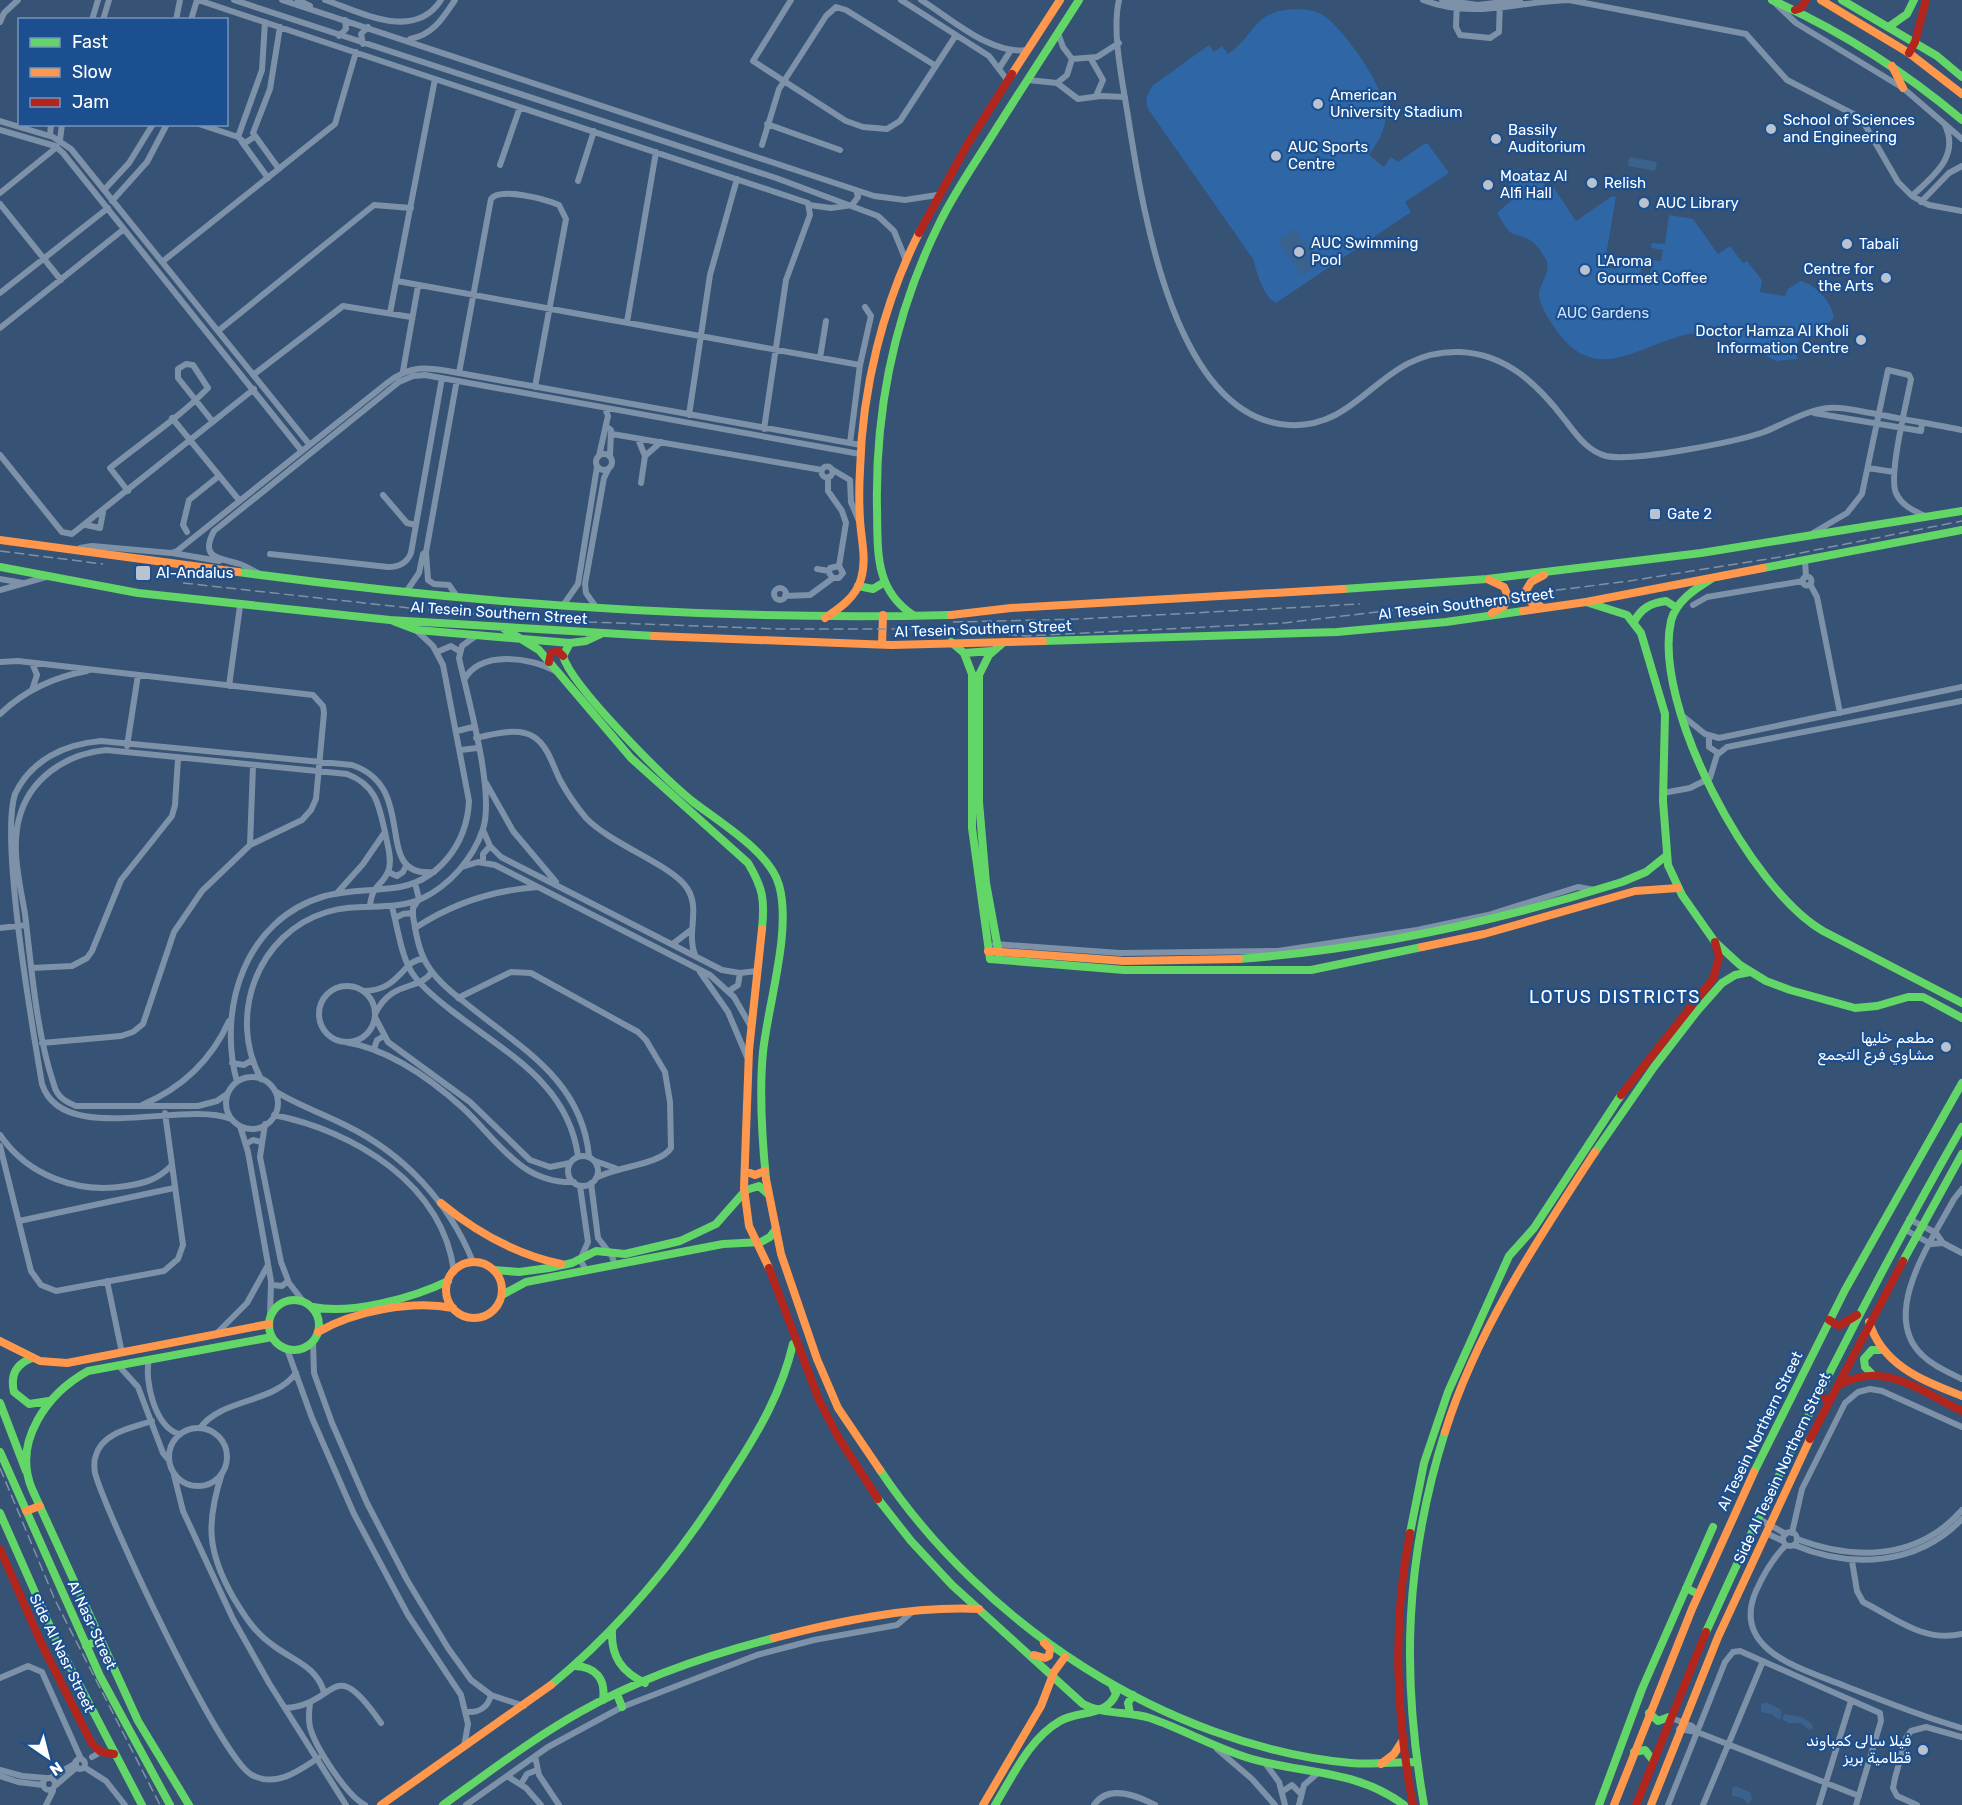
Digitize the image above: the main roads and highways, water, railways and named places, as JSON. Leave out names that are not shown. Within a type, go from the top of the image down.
[{"type":"railway","points":[[183,583],[437,611],[589,622],[781,629],[950,629],[1026,636],[1284,623],[1503,597],[1629,581],[1780,557],[1962,521]]},
{"type":"railway","points":[[0,551],[103,564]]},
{"type":"railway","points":[[953,622],[1081,619],[1360,604]]},
{"type":"railway","points":[[0,1468],[55,1600],[160,1805]]},
{"type":"place","name":"American University Stadium","points":[[1318,104]]},
{"type":"place","name":"School of Sciences and Engineering","points":[[1771,129]]},
{"type":"place","name":"Bassily Auditorium","points":[[1496,139]]},
{"type":"place","name":"AUC Sports Centre","points":[[1276,156]]},
{"type":"place","name":"Relish","points":[[1592,183]]},
{"type":"place","name":"Moataz Al Alfi Hall","points":[[1488,185]]},
{"type":"place","name":"AUC Library","points":[[1644,203]]},
{"type":"place","name":"Tabali","points":[[1847,244]]},
{"type":"place","name":"AUC Swimming Pool","points":[[1299,252]]},
{"type":"place","name":"L'Aroma Gourmet Coffee","points":[[1585,270]]},
{"type":"place","name":"Centre for the Arts","points":[[1886,278]]},
{"type":"place","name":"Doctor Hamza Al Kholi Information Centre","points":[[1861,340]]},
{"type":"place","name":"Gate 2","points":[[1655,514]]},
{"type":"place","name":"Al-Andalus","points":[[143,573]]},
{"type":"place","name":"مطعم خليها مشاوي فرع التجمع","points":[[1946,1047]]},
{"type":"place","name":"فيلا سالى كمباوند قطامية بريز","points":[[1923,1750]]},
{"type":"district","name":"LOTUS DISTRICTS","points":[[1615,997]]},
{"type":"park label","name":"AUC Gardens","points":[[1603,313]]}]
